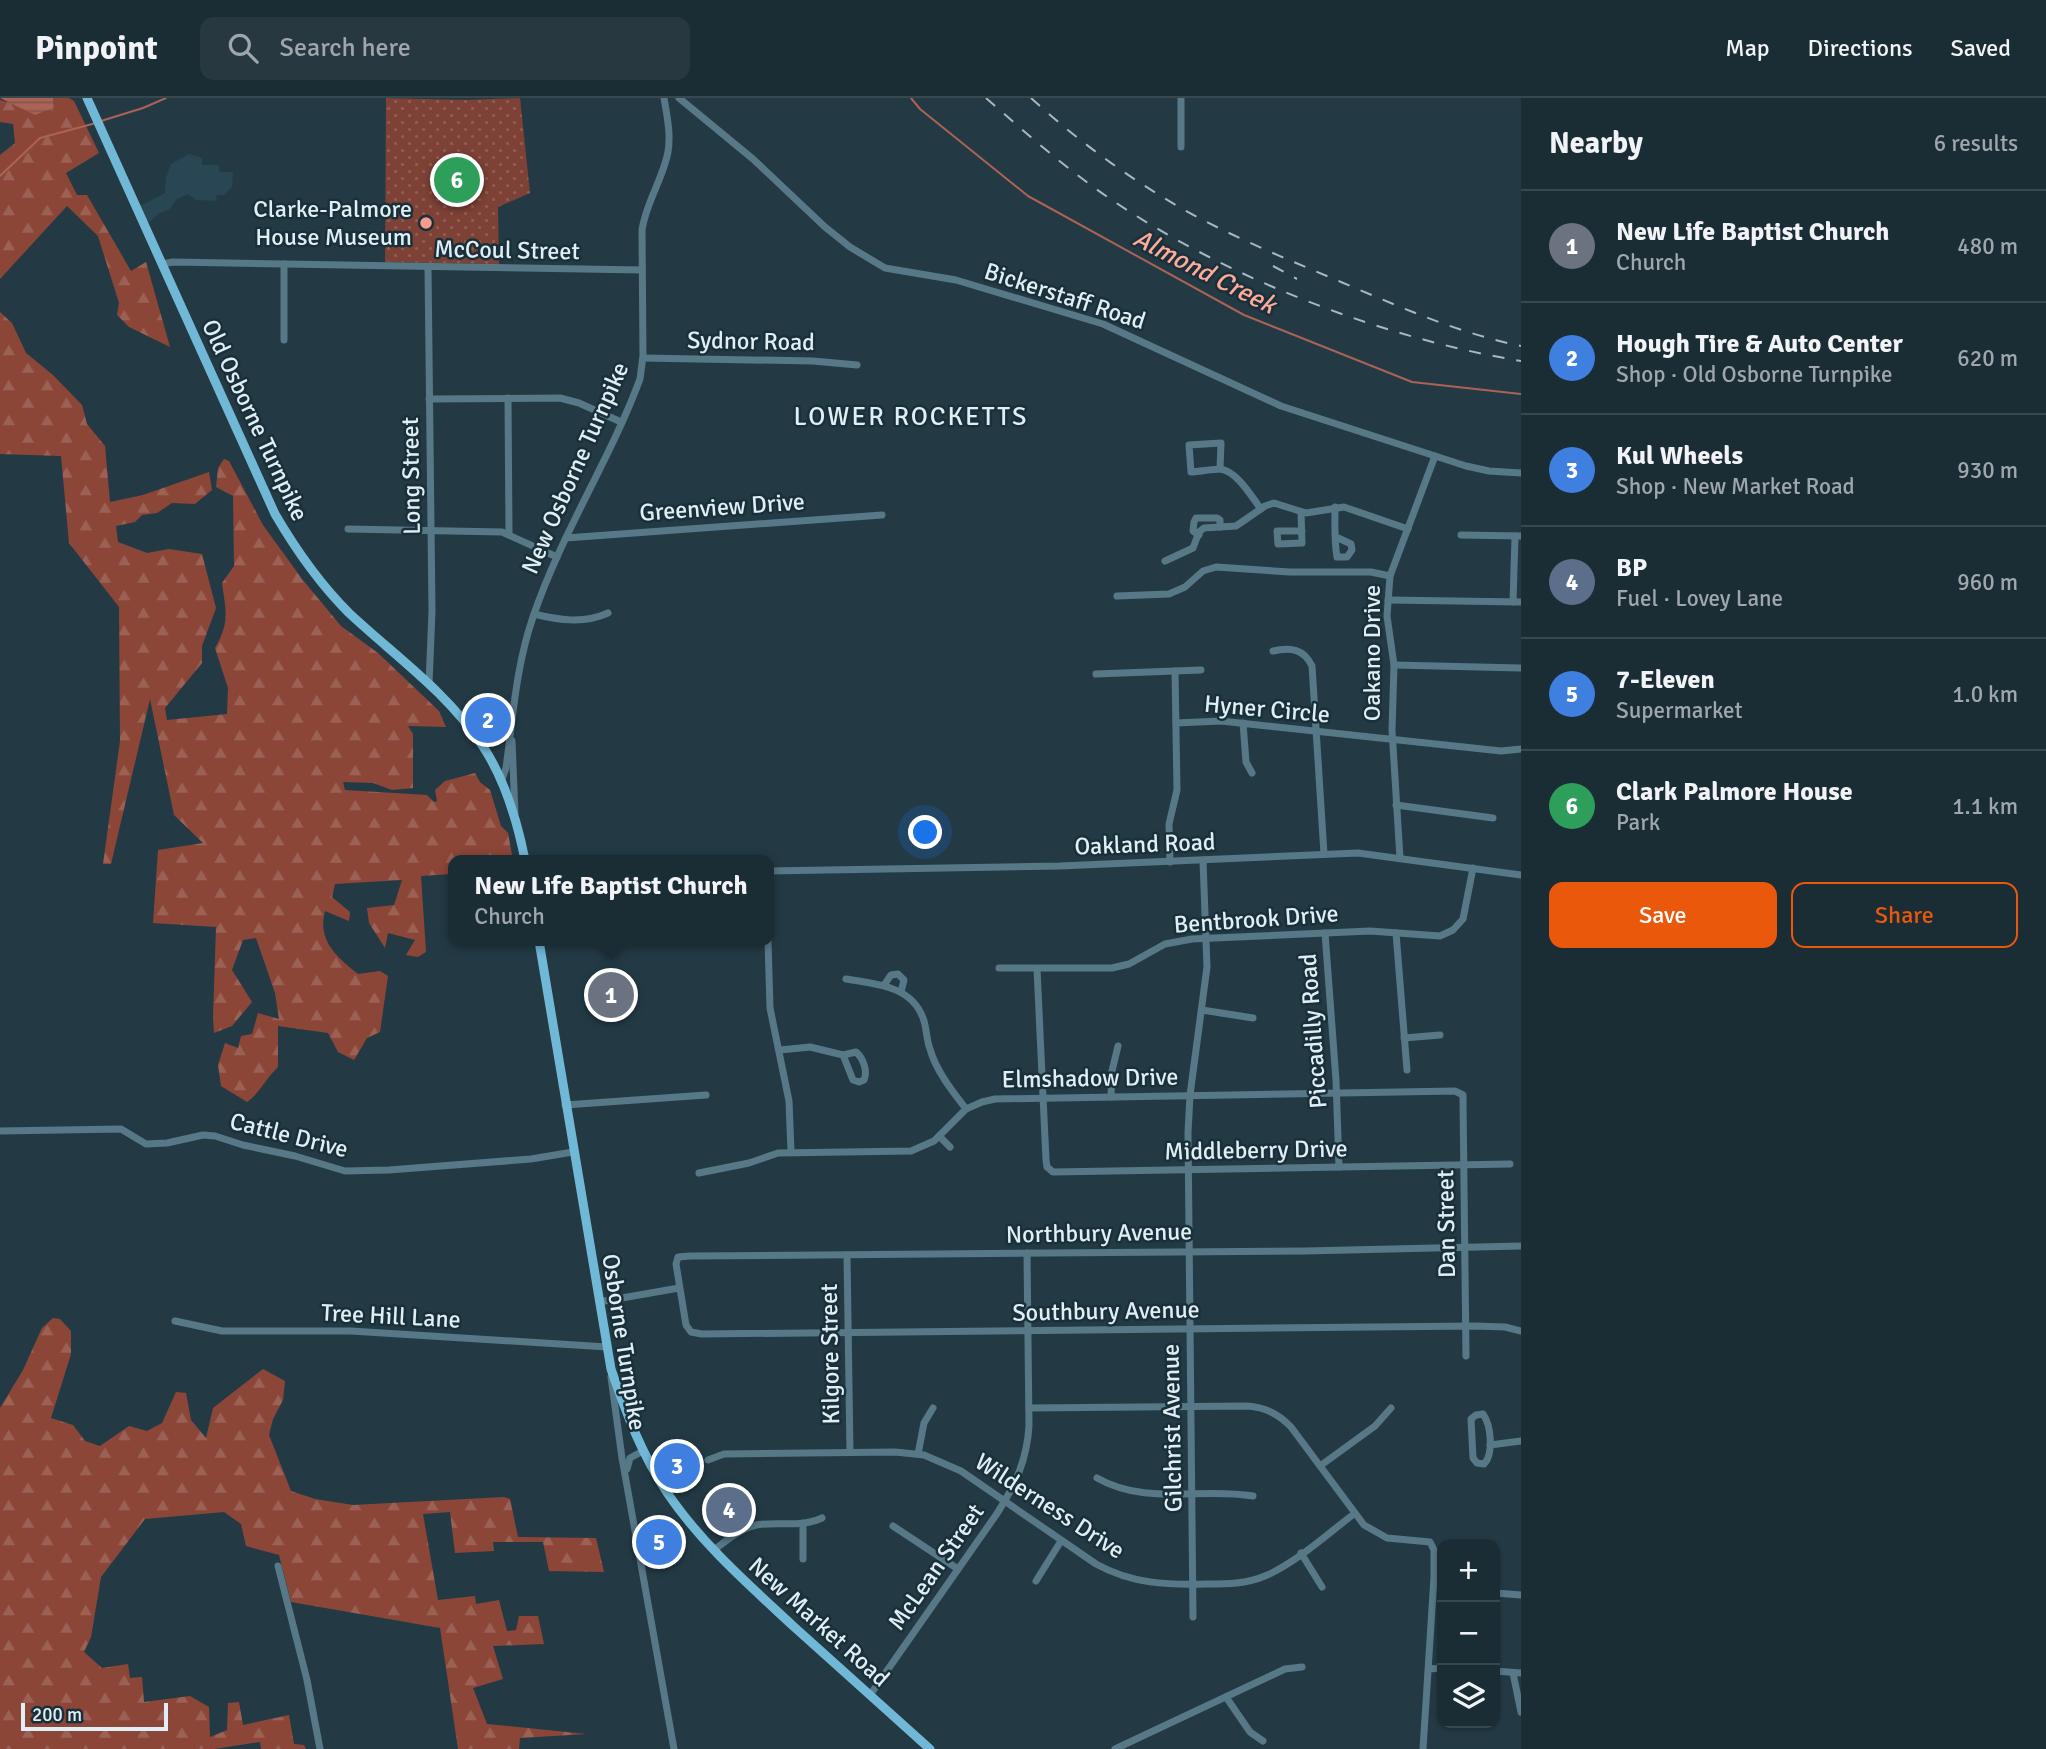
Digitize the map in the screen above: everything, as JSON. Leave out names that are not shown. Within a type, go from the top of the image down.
[{"type":"main road","name":"Old Osborne Turnpike","points":[[87,98],[267,498],[289,538],[336,599],[461,716],[494,766],[516,821]]},
{"type":"main road","points":[[516,821],[524,855]]},
{"type":"main road","name":"Osborne Turnpike","points":[[540,946],[611,1369]]},
{"type":"main road","name":"New Market Road","points":[[611,1369],[628,1419],[643,1451],[675,1504],[714,1550],[930,1749]]},
{"type":"street","name":"New Osborne Turnpike","points":[[501,782],[512,728],[520,664],[534,614],[557,557],[640,379],[643,358],[644,218],[668,151],[664,98]]},
{"type":"street","name":"Bickerstaff Road","points":[[679,98],[753,159],[825,227],[850,247],[885,268],[956,280],[1103,324],[1124,331],[1281,406],[1478,469],[1521,473]]},
{"type":"street","points":[[1181,98],[1181,146]]},
{"type":"street","name":"McCoul Street","points":[[162,264],[173,262],[642,270]]},
{"type":"street","points":[[284,264],[284,340]]},
{"type":"street","name":"Long Street","points":[[428,268],[432,611],[429,684]]},
{"type":"street","name":"Sydnor Road","points":[[643,358],[813,361],[858,365]]},
{"type":"street","points":[[508,398],[509,534]]},
{"type":"street","points":[[429,399],[568,399],[621,422]]},
{"type":"street","points":[[1220,469],[1221,443],[1189,445],[1191,472],[1220,469],[1241,483],[1261,509]]},
{"type":"street","name":"Oakano Drive","points":[[1400,858],[1393,740],[1394,665],[1388,628],[1390,576],[1435,456]]},
{"type":"street","points":[[1165,561],[1193,548],[1204,528],[1240,524],[1261,509],[1278,503],[1301,512],[1335,507],[1349,508],[1408,529]]},
{"type":"street","points":[[1335,507],[1336,537]]},
{"type":"street","points":[[1301,512],[1302,531]]},
{"type":"street","name":"Greenview Drive","points":[[566,538],[882,515]]},
{"type":"street","points":[[1199,535],[1193,531],[1194,520],[1198,517],[1217,518],[1220,520],[1220,527]]},
{"type":"street","points":[[348,529],[472,530],[509,534],[557,557]]},
{"type":"street","points":[[1388,600],[1517,602],[1518,536],[1461,535]]},
{"type":"street","points":[[1117,596],[1169,594],[1185,587],[1203,571],[1216,567],[1290,572],[1371,572],[1390,576]]},
{"type":"street","points":[[534,614],[569,620],[590,620],[608,613]]},
{"type":"street","points":[[1273,651],[1285,648],[1304,654],[1311,663],[1314,674],[1325,854]]},
{"type":"street","points":[[1394,665],[1521,668]]},
{"type":"street","points":[[1096,674],[1201,670]]},
{"type":"street","points":[[1170,862],[1169,824],[1177,790],[1175,671]]},
{"type":"street","name":"Hyner Circle","points":[[1176,723],[1221,721],[1501,751],[1521,749]]},
{"type":"street","points":[[1243,723],[1246,762],[1251,773]]},
{"type":"street","name":"New Osborne Turnpike","points":[[512,728],[516,821]]},
{"type":"street","points":[[494,766],[504,762],[507,756]]},
{"type":"street","points":[[1396,805],[1493,818]]},
{"type":"street","name":"Oakland Road","points":[[774,872],[1060,866],[1367,853],[1521,875]]},
{"type":"street","name":"Gilchrist Avenue","points":[[1193,1617],[1188,1170],[1189,1095],[1207,967],[1203,861]]},
{"type":"street","name":"Bentbrook Drive","points":[[999,968],[1118,967],[1165,944],[1207,939],[1370,931],[1435,937],[1453,930],[1461,922],[1466,911],[1473,868]]},
{"type":"street","name":"Piccadilly Road","points":[[1325,933],[1337,1092],[1339,1167]]},
{"type":"street","points":[[1396,933],[1406,1070]]},
{"type":"street","points":[[768,946],[770,1008],[789,1101],[791,1152]]},
{"type":"street","points":[[1037,969],[1043,1098]]},
{"type":"street","points":[[884,985],[891,975],[898,974],[904,979],[901,992]]},
{"type":"street","points":[[846,979],[884,985],[901,992],[915,1004],[923,1016],[930,1050],[937,1066],[966,1109]]},
{"type":"street","points":[[1202,1010],[1253,1018]]},
{"type":"street","points":[[1404,1038],[1440,1035]]},
{"type":"street","points":[[1111,1097],[1112,1071],[1118,1046]]},
{"type":"street","points":[[780,1050],[810,1047],[843,1055]]},
{"type":"street","name":"Elmshadow Drive","points":[[699,1173],[749,1163],[778,1153],[897,1153],[924,1146],[939,1136],[966,1109],[995,1098],[1460,1092]]},
{"type":"street","name":"Dan Street","points":[[1460,1092],[1464,1100],[1466,1356]]},
{"type":"street","points":[[565,1105],[706,1095]]},
{"type":"street","name":"Middleberry Drive","points":[[1043,1098],[1046,1160],[1050,1170],[1063,1173],[1510,1164]]},
{"type":"street","name":"Cattle Drive","points":[[0,1131],[121,1129],[146,1144],[167,1143],[203,1135],[215,1136],[345,1171],[531,1159],[573,1152]]},
{"type":"street","points":[[939,1136],[950,1147]]},
{"type":"street","name":"Northbury Avenue","points":[[679,1288],[676,1264],[678,1258],[1521,1246]]},
{"type":"street","name":"McLean Street","points":[[870,1695],[1004,1501],[1024,1460],[1029,1408],[1027,1253]]},
{"type":"street","name":"Kilgore Street","points":[[847,1255],[850,1452]]},
{"type":"street","points":[[599,1302],[679,1288]]},
{"type":"street","name":"Southbury Avenue","points":[[679,1288],[685,1322],[691,1332],[702,1334],[1466,1326],[1505,1327],[1521,1331]]},
{"type":"street","name":"Tree Hill Lane","points":[[175,1321],[222,1331],[351,1331],[607,1347]]},
{"type":"street","name":"Osborne Turnpike","points":[[611,1369],[617,1422],[674,1749]]},
{"type":"street","points":[[1029,1408],[1247,1406],[1267,1410],[1287,1422],[1354,1514],[1373,1531],[1387,1538],[1429,1542],[1434,1556],[1423,1749]]},
{"type":"street","points":[[918,1454],[924,1423],[933,1408]]},
{"type":"street","points":[[1320,1466],[1375,1426],[1391,1408]]},
{"type":"street","points":[[1483,1414],[1486,1419],[1490,1445],[1488,1461],[1484,1464],[1477,1463],[1473,1458],[1471,1419],[1476,1415],[1483,1414]]},
{"type":"street","points":[[617,1422],[628,1419]]},
{"type":"street","points":[[1490,1445],[1521,1441]]},
{"type":"street","points":[[627,1477],[628,1460],[643,1451]]},
{"type":"street","name":"Wilderness Drive","points":[[708,1460],[724,1454],[918,1454],[954,1467],[1096,1564],[1119,1575],[1156,1584],[1239,1583],[1258,1579],[1277,1570],[1354,1514]]},
{"type":"street","points":[[1097,1478],[1110,1485],[1142,1493],[1253,1496]]},
{"type":"street","points":[[714,1550],[747,1528],[803,1523],[822,1518]]},
{"type":"street","points":[[803,1523],[803,1559]]},
{"type":"street","points":[[894,1526],[958,1569]]},
{"type":"street","points":[[1036,1581],[1061,1541]]},
{"type":"street","points":[[1301,1553],[1322,1587]]},
{"type":"street","points":[[278,1566],[307,1680],[320,1749]]},
{"type":"street","points":[[1500,1593],[1521,1595]]},
{"type":"street","points":[[1115,1749],[1285,1669],[1302,1667]]},
{"type":"street","points":[[1429,1669],[1437,1668]]},
{"type":"street","points":[[1517,1673],[1521,1712]]},
{"type":"street","points":[[1226,1697],[1250,1732],[1263,1741]]},
{"type":"shaded area","points":[[0,98],[53,98],[54,108],[35,115]]},
{"type":"shaded area","points":[[386,98],[520,98],[530,193],[498,207],[499,264],[385,262]]},
{"type":"shaded area","points":[[189,154],[202,158],[202,165],[219,165],[219,172],[233,172],[232,187],[224,195],[216,195],[217,201],[196,200],[188,194],[177,199],[170,209],[158,214],[145,226],[136,208],[165,193],[171,164]]},
{"type":"green space","points":[[53,98],[69,98],[74,101],[99,153],[66,173],[77,195],[87,195],[131,271],[146,262],[170,347],[129,327],[117,315],[119,303],[98,236],[67,206],[0,279],[0,155],[15,143],[13,124],[0,122],[0,100],[15,104],[35,115],[54,108]]},
{"type":"green space","points":[[0,312],[12,323],[26,353],[53,375],[82,405],[87,424],[105,446],[110,502],[143,495],[209,472],[212,490],[195,504],[172,503],[157,513],[142,515],[135,522],[116,526],[118,542],[147,553],[169,549],[202,554],[216,608],[202,646],[202,663],[165,708],[167,720],[227,714],[228,688],[215,648],[226,617],[222,583],[234,566],[233,496],[216,487],[218,468],[224,459],[229,461],[263,525],[302,579],[341,626],[378,653],[439,711],[446,727],[408,726],[413,734],[413,788],[392,790],[373,783],[343,782],[345,790],[427,795],[434,802],[437,801],[435,790],[445,781],[475,773],[480,782],[490,790],[501,826],[508,833],[512,855],[448,855],[448,874],[421,876],[426,952],[418,957],[406,955],[415,940],[388,933],[385,948],[369,923],[367,908],[394,905],[402,880],[335,884],[332,897],[350,912],[349,921],[325,911],[323,922],[326,940],[336,955],[358,974],[380,971],[388,976],[380,1032],[367,1038],[354,1060],[338,1052],[328,1033],[278,1026],[278,1067],[256,1094],[247,1102],[221,1086],[218,1065],[225,1043],[238,1048],[241,1036],[252,1034],[258,1013],[279,1019],[275,993],[256,938],[243,940],[232,970],[252,1002],[232,1026],[214,1033],[216,927],[153,923],[158,850],[203,843],[174,815],[150,699],[111,864],[103,864],[120,741],[119,607],[69,543],[61,456],[0,454]]},
{"type":"green space","points":[[53,1318],[60,1319],[71,1331],[71,1354],[51,1418],[73,1425],[85,1441],[100,1446],[129,1426],[147,1431],[162,1423],[176,1392],[186,1393],[191,1420],[206,1438],[213,1408],[263,1369],[285,1381],[283,1400],[273,1419],[269,1435],[291,1491],[315,1499],[353,1505],[504,1497],[510,1499],[518,1537],[596,1538],[604,1572],[549,1571],[543,1542],[493,1542],[494,1551],[455,1553],[450,1512],[423,1514],[438,1600],[475,1596],[476,1604],[499,1600],[507,1631],[516,1630],[519,1616],[538,1616],[544,1644],[493,1646],[503,1679],[473,1688],[487,1724],[586,1734],[520,1738],[519,1749],[458,1749],[440,1628],[291,1602],[279,1555],[246,1546],[241,1524],[224,1512],[145,1519],[101,1577],[91,1637],[84,1652],[102,1668],[128,1664],[130,1678],[142,1677],[144,1702],[190,1696],[209,1707],[210,1737],[227,1730],[228,1703],[239,1702],[243,1725],[289,1715],[294,1744],[304,1745],[306,1749],[261,1749],[260,1742],[214,1749],[0,1749],[0,1408],[23,1370],[42,1328]]},
{"type":"waterway","name":"Almond Creek","points":[[101,121],[166,98]]},
{"type":"waterway","name":"Almond Creek","points":[[911,98],[920,109],[1028,196],[1244,315],[1412,382],[1521,394]]},
{"type":"waterway","name":"Almond Creek","points":[[0,176],[40,138],[96,123]]},
{"type":"railway","points":[[986,98],[1093,187],[1203,254],[1254,279],[1360,320],[1468,351],[1521,361]]},
{"type":"railway","points":[[1031,98],[1066,129],[1122,171],[1220,229],[1385,301],[1475,334],[1521,346]]},
{"type":"railway","points":[[1273,266],[1297,279]]},
{"type":"place","name":"Clark Palmore House","points":[[457,180]]},
{"type":"place","name":"Clarke-Palmore House Museum","points":[[426,223]]},
{"type":"place","name":"Hough Tire & Auto Center","points":[[488,720]]},
{"type":"place","name":"New Life Baptist Church","points":[[611,995]]},
{"type":"place","name":"Kul Wheels","points":[[677,1466]]},
{"type":"place","name":"BP","points":[[729,1510]]},
{"type":"place","name":"7-Eleven","points":[[659,1542]]},
{"type":"district","name":"LOWER ROCKETTS","points":[[911,416]]}]
